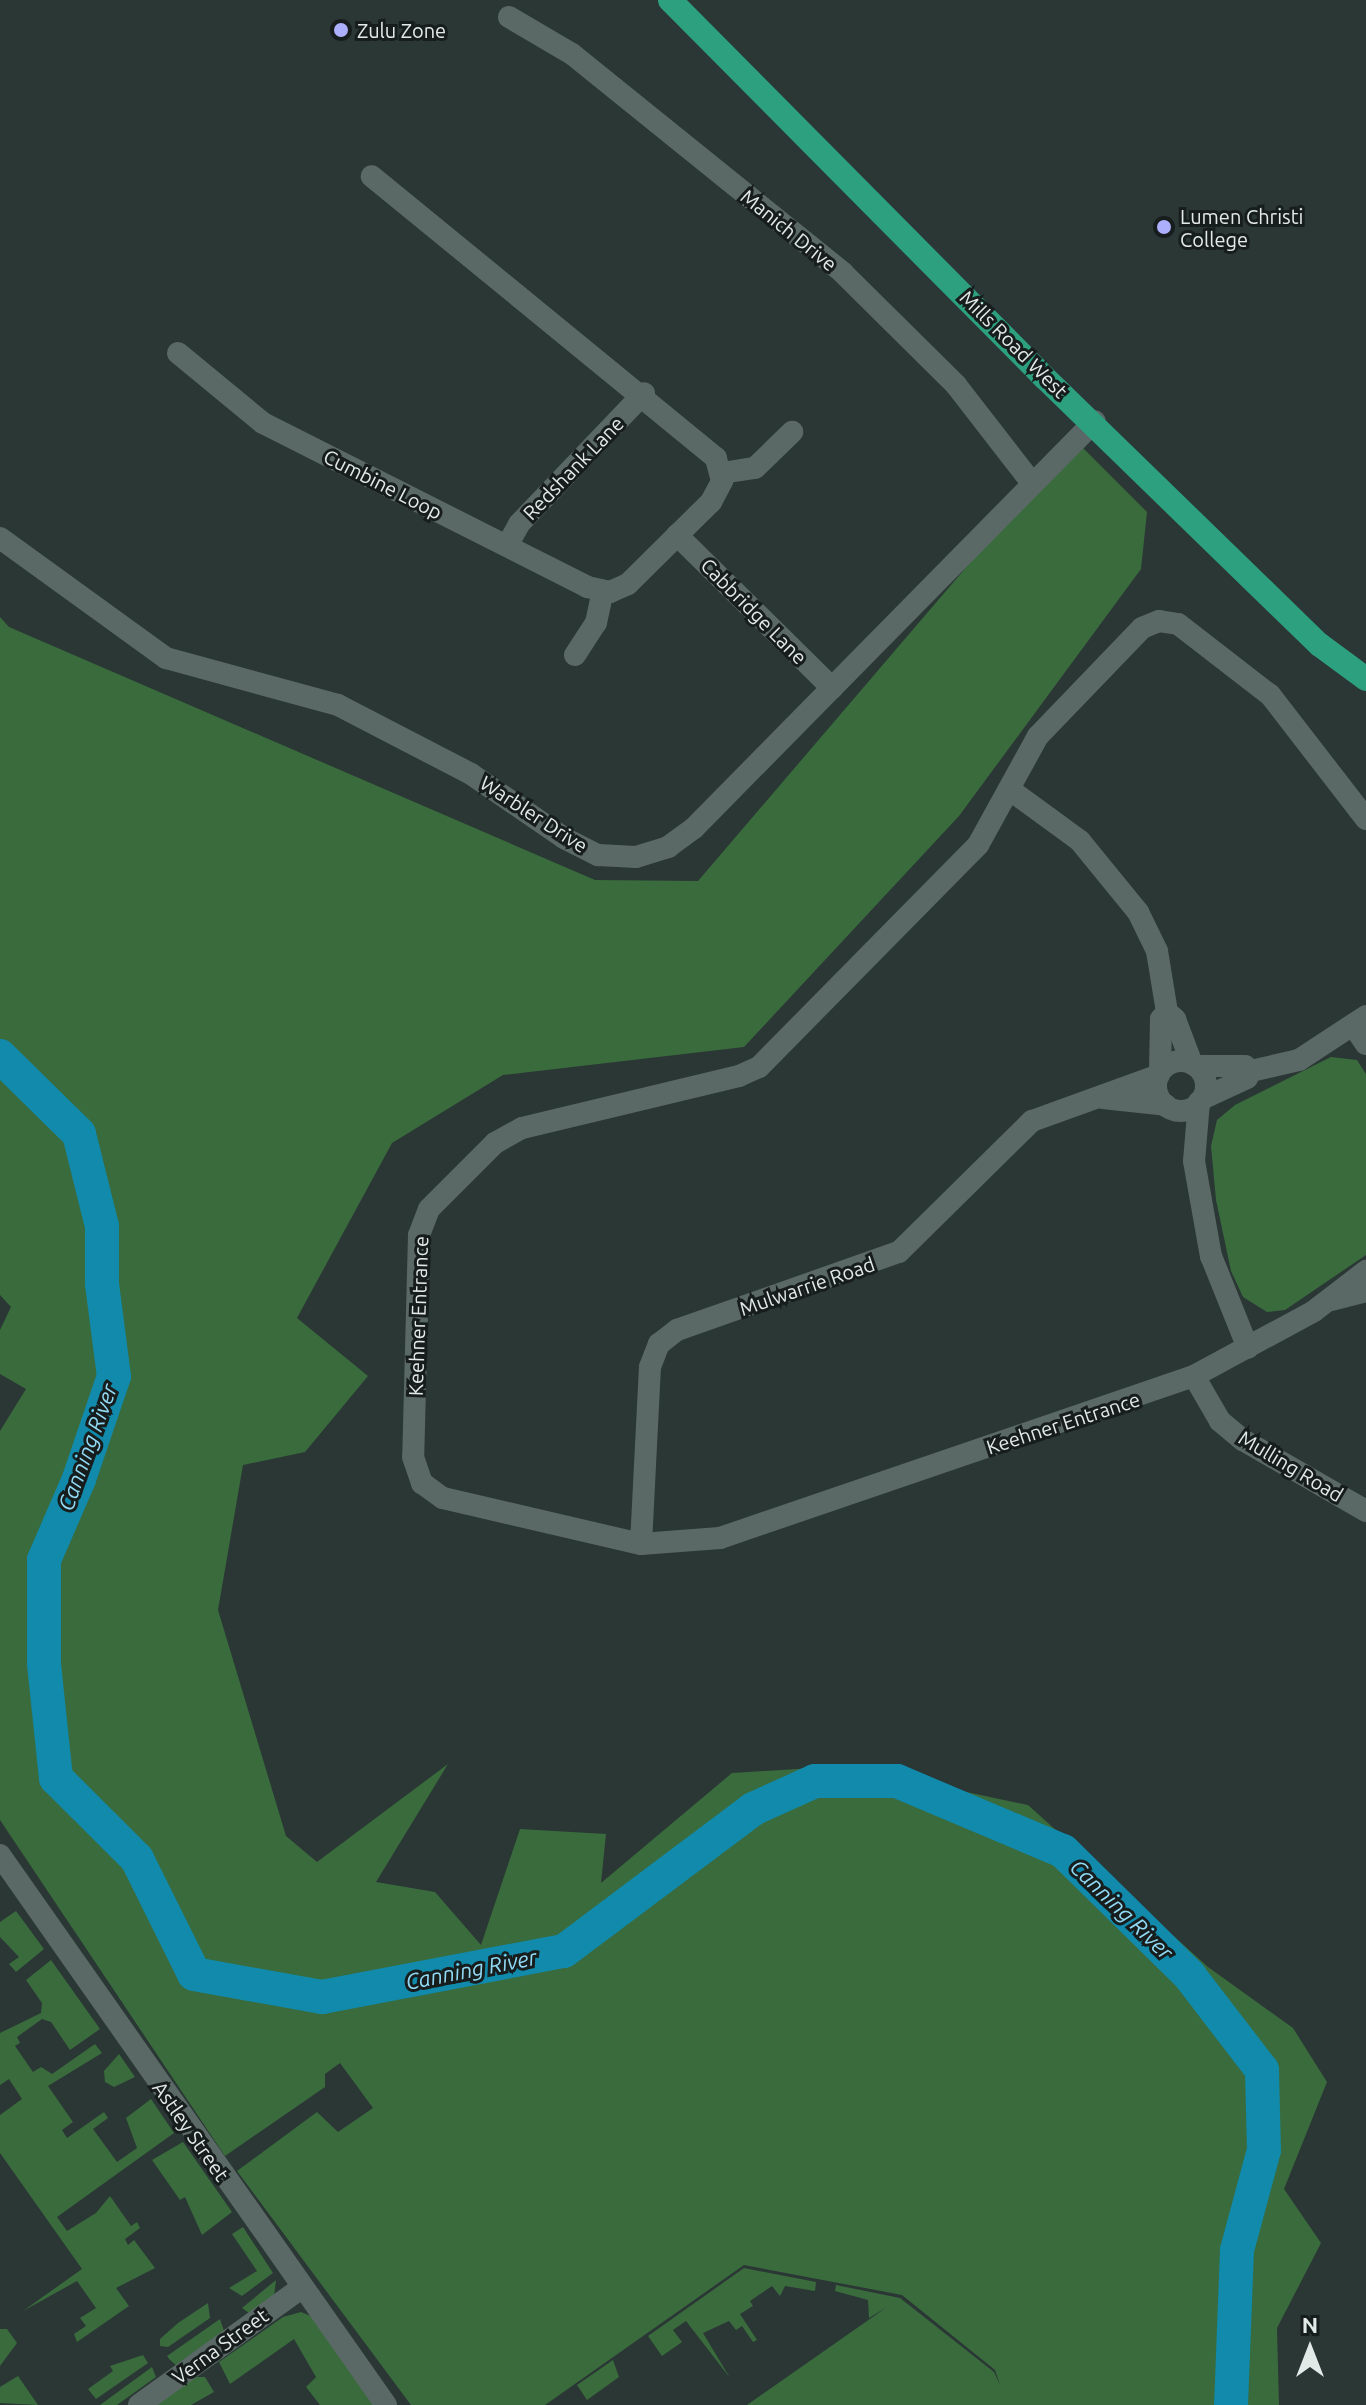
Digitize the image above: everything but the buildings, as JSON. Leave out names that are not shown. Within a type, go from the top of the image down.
[{"type":"main road","name":"Mills Road West","points":[[670,0],[833,158],[1045,378],[1095,421],[1320,645],[1366,679]]},
{"type":"street","name":"Manich Drive","points":[[509,17],[572,54],[843,273],[956,385],[1032,483]]},
{"type":"street","points":[[372,176],[644,393],[704,445],[722,473]]},
{"type":"street","name":"Cumbine Loop","points":[[178,353],[263,423],[603,591]]},
{"type":"street","name":"Redshank Lane","points":[[507,546],[519,524],[644,393]]},
{"type":"street","name":"Warbler Drive","points":[[0,538],[166,658],[338,705],[471,774],[564,838],[598,855],[636,857],[668,847],[694,828],[1095,421]]},
{"type":"street","points":[[722,473],[755,468],[792,432]]},
{"type":"street","points":[[575,655],[596,623],[603,591],[628,584],[711,502],[722,473]]},
{"type":"street","name":"Cabbridge Lane","points":[[677,535],[832,688]]},
{"type":"street","name":"Keehner Entrance","points":[[1366,819],[1270,695],[1189,630],[1168,621],[1142,628],[1038,736],[978,845],[759,1067],[739,1076],[522,1128],[495,1143],[422,1220],[413,1457],[422,1483],[443,1498],[641,1544],[699,1542],[738,1533],[1194,1376],[1331,1300],[1366,1271]]},
{"type":"street","points":[[1009,789],[1080,841],[1138,912],[1157,951],[1167,1012],[1175,1019],[1194,1065],[1205,1082],[1200,1100],[1194,1161],[1211,1256],[1248,1348]]},
{"type":"street","points":[[1167,1012],[1161,1019],[1157,1094],[1167,1106],[1194,1161]]},
{"type":"street","points":[[1167,1106],[1185,1110],[1247,1078],[1251,1071],[1299,1060],[1359,1020],[1366,1044]]},
{"type":"street","points":[[1160,1073],[1178,1061],[1194,1065],[1245,1066],[1251,1071]]},
{"type":"street","name":"Mulwarrie Road","points":[[1103,1098],[1142,1076],[1160,1073]]},
{"type":"street","name":"Mulwarrie Road","points":[[641,1544],[650,1367],[659,1344],[677,1330],[899,1252],[1032,1121],[1067,1104],[1103,1098],[1167,1106]]},
{"type":"street","name":"Keehner Entrance","points":[[1331,1300],[1366,1291]]},
{"type":"street","name":"Mulling Road","points":[[1194,1376],[1220,1421],[1243,1440],[1366,1511]]},
{"type":"street","name":"Astley Street","points":[[0,1855],[386,2405]]},
{"type":"street","name":"Verna Street","points":[[139,2405],[301,2288]]},
{"type":"green space","points":[[1075,440],[1147,512],[1141,569],[959,816],[744,1047],[503,1075],[392,1143],[297,1318],[368,1376],[305,1452],[243,1465],[218,1610],[286,1836],[317,1862],[448,1764],[376,1882],[435,1892],[481,1945],[520,1829],[606,1834],[601,1883],[732,1773],[844,1766],[1028,1805],[1208,1967],[1293,2028],[1327,2082],[1284,2189],[1321,2243],[1277,2328],[1279,2405],[747,2405],[887,2307],[869,2318],[868,2300],[835,2291],[836,2285],[900,2298],[994,2372],[1000,2385],[995,2370],[902,2295],[744,2265],[545,2405],[411,2405],[237,2171],[317,2112],[338,2132],[373,2108],[340,2063],[325,2074],[325,2087],[225,2156],[0,1820],[0,1431],[26,1389],[0,1374],[0,1330],[11,1307],[0,1295],[0,617],[9,627],[595,880],[698,881]]},
{"type":"green space","points":[[1331,1057],[1357,1060],[1366,1074],[1366,1255],[1285,1310],[1267,1312],[1243,1297],[1231,1271],[1216,1200],[1211,1146],[1217,1120],[1235,1105]]},
{"type":"green space","points":[[16,1911],[44,1949],[16,1972],[9,1964],[19,1957],[0,1937],[0,1922]]},
{"type":"green space","points":[[51,1960],[100,2029],[70,2050],[51,2022],[42,2019],[17,2037],[20,2043],[15,2046],[33,2072],[41,2067],[52,2074],[95,2044],[102,2053],[48,2086],[73,2122],[62,2130],[67,2138],[104,2112],[108,2118],[93,2129],[117,2162],[137,2148],[126,2118],[151,2099],[174,2133],[57,2217],[67,2231],[96,2213],[110,2196],[131,2226],[137,2222],[140,2228],[125,2239],[128,2245],[134,2240],[155,2268],[116,2288],[129,2306],[77,2342],[74,2334],[86,2326],[80,2318],[96,2308],[77,2281],[23,2311],[82,2269],[0,2153],[0,2115],[22,2099],[9,2079],[0,2085],[0,2033],[41,2013],[42,2003],[26,1980]]},
{"type":"green space","points":[[119,2054],[135,2077],[114,2087],[105,2082],[104,2071]]},
{"type":"green space","points":[[183,2142],[232,2212],[202,2235],[185,2197],[180,2200],[152,2160]]},
{"type":"green space","points":[[243,2227],[273,2273],[242,2296],[229,2288],[257,2271],[232,2234]]},
{"type":"green space","points":[[744,2268],[816,2282],[815,2291],[785,2286],[780,2296],[772,2286],[750,2301],[753,2306],[740,2314],[757,2340],[753,2342],[742,2326],[736,2330],[729,2321],[703,2333],[730,2378],[686,2321],[673,2330],[682,2342],[662,2356],[648,2336]]},
{"type":"green space","points":[[276,2280],[274,2296],[249,2313],[242,2308]]},
{"type":"green space","points":[[208,2303],[210,2318],[168,2347],[160,2346],[160,2339]]},
{"type":"green space","points":[[301,2312],[311,2316],[375,2405],[320,2405],[306,2387],[316,2377],[294,2339],[230,2384],[219,2362],[283,2317]]},
{"type":"green space","points":[[220,2319],[224,2331],[176,2365],[170,2360],[167,2356]]},
{"type":"green space","points":[[0,2329],[7,2329],[17,2343],[0,2366]]},
{"type":"green space","points":[[143,2355],[148,2363],[96,2399],[88,2389],[113,2371],[110,2366]]},
{"type":"green space","points":[[613,2360],[619,2377],[587,2400],[577,2385]]},
{"type":"green space","points":[[152,2367],[156,2377],[117,2405],[100,2405]]},
{"type":"green space","points":[[18,2376],[38,2405],[0,2403],[0,2387]]},
{"type":"green space","points":[[196,2377],[205,2377],[214,2392],[191,2405],[153,2405]]},
{"type":"waterway","name":"Canning River","points":[[0,1056],[79,1134],[102,1226],[102,1284],[114,1376],[79,1479],[44,1560],[44,1664],[56,1778],[137,1859],[194,1974],[322,1997],[564,1951],[753,1809],[815,1781],[897,1781],[1063,1851],[1189,1975],[1262,2070],[1264,2150],[1237,2250],[1231,2405]]},
{"type":"place","name":"Zulu Zone","points":[[341,30]]},
{"type":"place","name":"Lumen Christi College","points":[[1164,227]]}]
